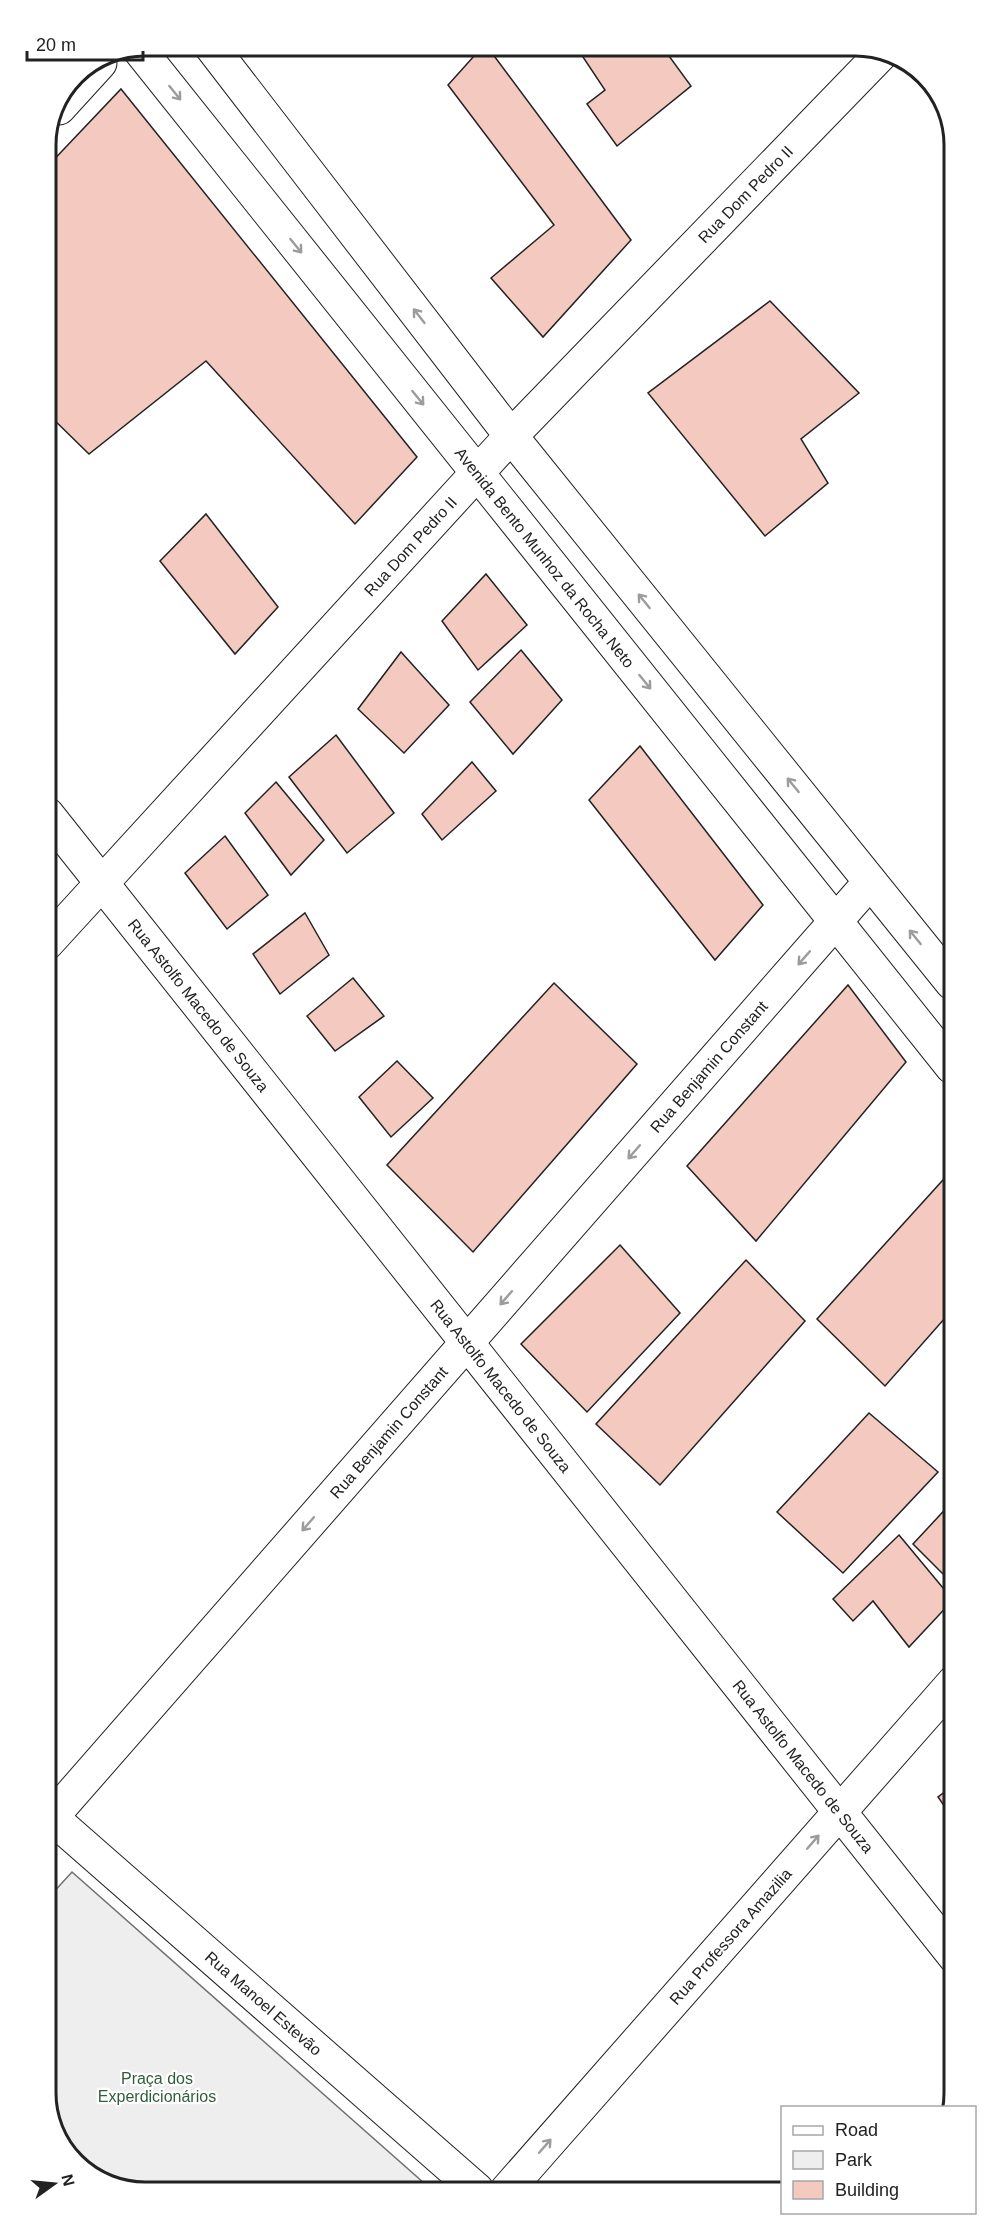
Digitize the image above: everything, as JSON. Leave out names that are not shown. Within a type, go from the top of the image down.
[{"type":"street","name":"Avenida Bento Munhoz da Rocha Neto","points":[[144,56],[944,1057]]},
{"type":"street","points":[[218,56],[511,436],[944,973]]},
{"type":"street","name":"Rua Dom Pedro II","points":[[56,933],[511,436],[877,58]]},
{"type":"street","points":[[71,94],[87,77]]},
{"type":"street","points":[[728,786],[767,753]]},
{"type":"street","name":"Rua Astolfo Macedo de Souza","points":[[56,825],[944,1943]]},
{"type":"street","name":"Rua Benjamin Constant","points":[[56,1811],[870,882]]},
{"type":"street","name":"Rua Professora Amazilia","points":[[514,2182],[944,1693]]},
{"type":"street","name":"Rua Manoel Estevão","points":[[56,1823],[468,2182]]},
{"type":"green space","name":"Praça dos Experdicionários","points":[[72,1872],[423,2182],[127,2181],[100,2171],[84,2158],[84,2154],[80,2154],[74,2148],[60,2122],[56,2094],[56,1889]]},
{"type":"building","points":[[474,56],[494,56],[631,240],[543,337],[491,278],[554,225],[448,85]]},
{"type":"building","points":[[582,56],[669,56],[691,86],[617,146],[587,104],[605,90]]},
{"type":"building","points":[[121,89],[417,457],[355,524],[206,361],[89,454],[56,422],[56,157]]},
{"type":"building","points":[[770,301],[859,393],[801,439],[828,483],[765,536],[648,393]]},
{"type":"building","points":[[206,514],[278,607],[235,654],[160,561]]},
{"type":"building","points":[[486,574],[527,625],[478,670],[442,621]]},
{"type":"building","points":[[521,650],[562,700],[513,754],[470,702]]},
{"type":"building","points":[[401,652],[449,705],[404,753],[358,709]]},
{"type":"building","points":[[336,735],[394,813],[347,853],[289,777]]},
{"type":"building","points":[[640,746],[763,905],[715,960],[589,800]]},
{"type":"building","points":[[472,762],[496,791],[442,840],[422,814]]},
{"type":"building","points":[[276,782],[324,840],[291,875],[245,813]]},
{"type":"building","points":[[225,836],[268,895],[227,929],[185,873]]},
{"type":"building","points":[[305,913],[329,955],[280,994],[253,954]]},
{"type":"building","points":[[353,978],[384,1016],[335,1051],[307,1016]]},
{"type":"building","points":[[554,983],[637,1064],[473,1252],[387,1165]]},
{"type":"building","points":[[848,985],[906,1062],[756,1241],[687,1166]]},
{"type":"building","points":[[397,1061],[433,1098],[391,1137],[359,1097]]},
{"type":"building","points":[[944,1179],[944,1319],[885,1386],[817,1319]]},
{"type":"building","points":[[620,1245],[680,1313],[587,1412],[521,1344]]},
{"type":"building","points":[[746,1260],[805,1321],[660,1485],[596,1424]]},
{"type":"building","points":[[869,1413],[938,1472],[843,1573],[777,1512]]},
{"type":"building","points":[[944,1511],[944,1575],[913,1544]]},
{"type":"building","points":[[899,1535],[944,1589],[944,1610],[909,1647],[873,1601],[853,1621],[833,1599]]},
{"type":"building","points":[[944,1792],[944,1806],[938,1797]]}]
